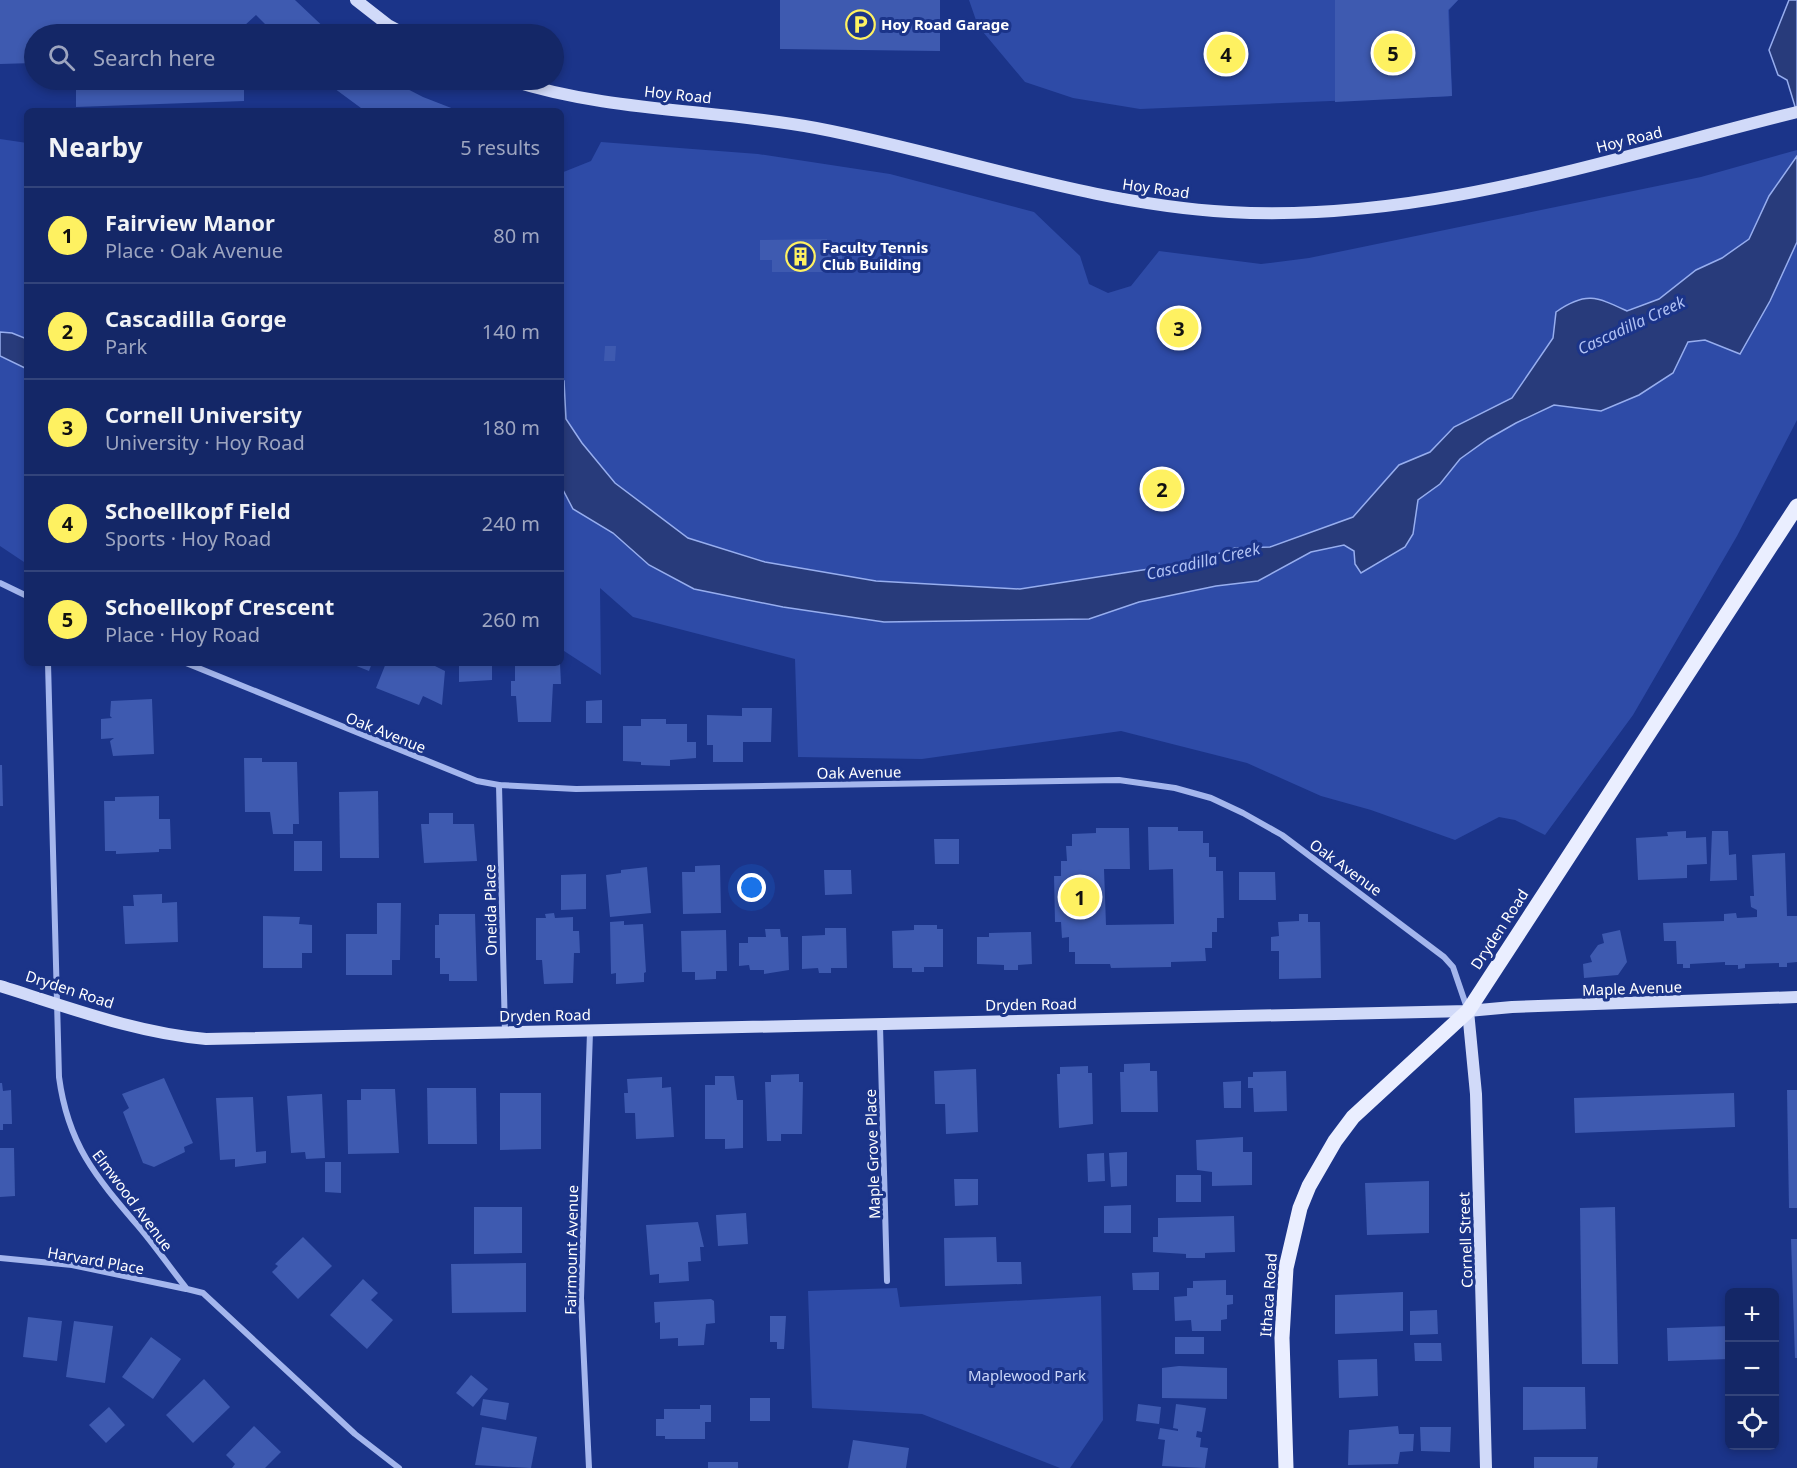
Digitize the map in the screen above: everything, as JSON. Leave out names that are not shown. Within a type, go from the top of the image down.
[{"type":"main road","name":"Dryden Road","points":[[1468,1011],[1797,506]]},
{"type":"main road","name":"Ithaca Road","points":[[1286,1468],[1282,1338],[1286,1268],[1305,1197],[1335,1141],[1353,1117],[1468,1011]]},
{"type":"street","points":[[356,0],[387,24]]},
{"type":"street","name":"Hoy Road","points":[[556,90],[616,103],[757,118],[819,129],[1124,199],[1226,212],[1285,214],[1333,212],[1436,201],[1797,112]]},
{"type":"street","points":[[0,584],[24,595]]},
{"type":"street","name":"Elmwood Avenue","points":[[48,666],[61,1095],[75,1141],[100,1181],[187,1289],[203,1293],[355,1434],[399,1468]]},
{"type":"street","name":"Oak Avenue","points":[[193,666],[453,773],[500,786],[576,789],[1119,780],[1175,788],[1211,798],[1282,835],[1425,940],[1453,967],[1468,1011]]},
{"type":"street","name":"Oneida Place","points":[[500,786],[505,1033]]},
{"type":"street","name":"Dryden Road","points":[[0,986],[154,1033],[206,1039],[880,1026],[1468,1011]]},
{"type":"street","name":"Maple Avenue","points":[[1468,1011],[1512,1007],[1797,997]]},
{"type":"street","name":"Cornell Street","points":[[1468,1011],[1476,1094],[1486,1468]]},
{"type":"street","name":"Maple Grove Place","points":[[880,1026],[887,1281]]},
{"type":"street","name":"Fairmount Avenue","points":[[589,1468],[581,1298],[590,1032]]},
{"type":"street","name":"Harvard Place","points":[[0,1258],[72,1265],[187,1289]]},
{"type":"green space","points":[[969,0],[1458,0],[1449,10],[1452,96],[1140,109],[1073,98],[1025,82],[978,26]]},
{"type":"green space","points":[[0,139],[24,143],[24,562],[0,546]]},
{"type":"green space","points":[[601,142],[758,154],[890,174],[1034,212],[1080,256],[1089,284],[1108,293],[1131,286],[1159,251],[1261,264],[1309,258],[1701,177],[1797,150],[1797,420],[1737,536],[1633,715],[1545,835],[1515,820],[1499,817],[1455,840],[1371,810],[1321,796],[1247,763],[1121,731],[922,759],[798,757],[795,659],[633,617],[600,588],[601,675],[564,651],[564,172],[591,161]]},
{"type":"green space","name":"Maplewood Park","points":[[897,1288],[900,1307],[1101,1296],[1103,1420],[1070,1468],[1060,1468],[922,1414],[812,1408],[808,1291]]},
{"type":"water","points":[[1789,0],[1797,0],[1797,113],[1787,80],[1778,75],[1769,50]]},
{"type":"water","name":"Cascadilla Creek","points":[[1797,156],[1797,242],[1770,301],[1740,354],[1705,340],[1688,342],[1673,373],[1639,395],[1601,411],[1554,405],[1488,439],[1460,459],[1440,484],[1418,500],[1413,534],[1405,547],[1361,573],[1355,564],[1354,551],[1344,545],[1311,552],[1258,581],[1216,586],[1139,602],[1089,619],[884,622],[783,607],[694,589],[649,565],[613,533],[573,509],[564,492],[564,381],[566,419],[582,443],[615,483],[688,538],[765,562],[876,581],[1020,589],[1194,562],[1235,548],[1270,547],[1353,517],[1399,465],[1430,452],[1454,427],[1512,398],[1553,338],[1556,312],[1566,305],[1584,299],[1592,298],[1607,302],[1627,311],[1659,299],[1696,270],[1722,258],[1749,239],[1769,196]]},
{"type":"water","points":[[0,332],[12,333],[24,338],[24,368],[0,356]]},
{"type":"building","points":[[0,0],[295,0],[320,24],[265,24],[256,15],[246,24],[24,24],[24,63],[0,64]]},
{"type":"building","name":"Hoy Road Garage","points":[[780,0],[940,0],[940,51],[780,49]]},
{"type":"building","points":[[1335,0],[1458,0],[1448,10],[1452,96],[1335,102]]},
{"type":"building","points":[[76,90],[244,90],[244,101],[76,107]]},
{"type":"building","points":[[337,90],[409,90],[451,108],[361,108]]},
{"type":"building","name":"Faculty Tennis Club Building","points":[[827,239],[827,252],[842,252],[842,272],[772,272],[772,260],[760,260],[760,240]]},
{"type":"building","points":[[605,346],[616,346],[615,361],[604,361]]},
{"type":"building","points":[[356,666],[371,666],[369,671]]},
{"type":"building","points":[[385,666],[435,666],[445,671],[442,705],[423,696],[419,705],[376,688]]},
{"type":"building","points":[[459,666],[492,666],[492,680],[459,682]]},
{"type":"building","points":[[515,666],[560,666],[561,684],[553,684],[551,722],[518,722],[516,696],[511,696],[511,681],[515,681]]},
{"type":"building","points":[[152,699],[154,754],[113,756],[110,741],[114,738],[101,739],[101,719],[112,718],[110,716],[111,701]]},
{"type":"building","points":[[602,700],[602,723],[586,723],[586,701]]},
{"type":"building","points":[[742,708],[772,708],[771,742],[743,742],[743,762],[713,762],[713,745],[707,745],[707,715],[742,716]]},
{"type":"building","points":[[641,719],[666,719],[666,724],[687,724],[687,742],[696,742],[696,758],[670,760],[670,766],[641,765],[641,762],[623,761],[623,726],[641,726]]},
{"type":"building","points":[[244,758],[262,758],[262,762],[297,762],[299,824],[293,824],[293,834],[273,834],[270,812],[245,812]]},
{"type":"building","points":[[0,765],[2,765],[3,806],[0,806]]},
{"type":"building","points":[[378,791],[379,858],[340,858],[339,792]]},
{"type":"building","points":[[159,796],[159,819],[170,819],[171,849],[159,849],[159,852],[116,854],[116,851],[105,851],[104,801],[115,801],[115,797]]},
{"type":"building","points":[[429,813],[453,813],[453,824],[474,824],[477,861],[424,863],[421,824],[429,824]]},
{"type":"building","points":[[1148,827],[1178,827],[1178,831],[1203,831],[1203,843],[1209,843],[1209,857],[1216,857],[1216,871],[1223,871],[1224,918],[1217,918],[1217,932],[1212,932],[1212,948],[1205,948],[1206,961],[1171,962],[1171,967],[1111,968],[1110,964],[1075,964],[1075,952],[1069,952],[1069,937],[1062,938],[1061,922],[1055,922],[1054,876],[1061,876],[1061,861],[1067,861],[1066,846],[1072,846],[1072,834],[1096,833],[1096,828],[1129,828],[1130,869],[1104,869],[1106,925],[1174,924],[1173,869],[1149,870]]},
{"type":"building","points":[[1686,831],[1686,838],[1706,837],[1707,864],[1687,865],[1687,878],[1638,880],[1636,838],[1668,836],[1667,832]]},
{"type":"building","points":[[1712,831],[1728,831],[1729,855],[1736,854],[1737,880],[1710,881]]},
{"type":"building","points":[[934,839],[959,839],[959,864],[935,864]]},
{"type":"building","points":[[294,841],[322,841],[322,871],[294,871]]},
{"type":"building","points":[[1785,853],[1787,916],[1797,916],[1797,962],[1787,963],[1787,967],[1779,967],[1779,963],[1745,964],[1745,968],[1738,969],[1738,965],[1725,965],[1725,962],[1690,964],[1690,968],[1683,968],[1683,964],[1677,964],[1676,941],[1664,941],[1663,923],[1724,921],[1724,914],[1736,913],[1737,918],[1757,917],[1757,910],[1751,907],[1750,896],[1754,896],[1752,855]]},
{"type":"building","points":[[720,865],[721,913],[683,914],[682,872],[695,872],[695,866]]},
{"type":"building","points":[[647,867],[651,913],[610,917],[606,875],[621,873],[621,870]]},
{"type":"building","points":[[824,870],[851,870],[852,894],[825,895]]},
{"type":"building","points":[[1239,872],[1275,872],[1276,900],[1239,900]]},
{"type":"building","points":[[586,874],[586,909],[561,910],[561,875]]},
{"type":"building","points":[[162,894],[162,903],[177,902],[178,942],[125,944],[123,906],[134,906],[133,895]]},
{"type":"building","points":[[377,903],[401,903],[400,960],[392,960],[392,975],[346,975],[346,934],[377,934]]},
{"type":"building","points":[[554,913],[555,918],[573,917],[573,931],[579,931],[580,953],[574,953],[573,983],[544,984],[542,960],[536,960],[536,918],[546,918],[545,914]]},
{"type":"building","points":[[439,914],[475,914],[477,981],[449,981],[449,974],[440,974],[440,958],[435,958],[435,925],[439,925]]},
{"type":"building","points":[[1299,914],[1308,914],[1308,922],[1320,922],[1321,978],[1279,979],[1279,951],[1271,951],[1271,937],[1279,936],[1278,922],[1299,921]]},
{"type":"building","points":[[263,916],[300,917],[299,924],[312,925],[312,953],[302,953],[302,968],[263,968]]},
{"type":"building","points":[[624,921],[624,925],[643,924],[646,972],[644,982],[616,984],[616,973],[611,974],[610,922]]},
{"type":"building","points":[[914,925],[937,925],[937,929],[943,929],[943,967],[924,967],[924,972],[912,972],[912,968],[893,968],[892,931],[914,930]]},
{"type":"building","points":[[825,928],[846,928],[847,968],[831,968],[831,973],[819,973],[818,968],[802,969],[802,936],[825,935]]},
{"type":"building","points":[[765,929],[780,929],[781,937],[788,937],[789,970],[764,974],[764,970],[750,970],[749,965],[739,966],[739,943],[748,943],[748,937],[766,937]]},
{"type":"building","points":[[726,930],[727,971],[716,971],[716,979],[695,980],[695,972],[682,972],[681,931]]},
{"type":"building","points":[[1620,930],[1627,962],[1618,975],[1584,978],[1583,964],[1592,962],[1590,956],[1598,945],[1604,943],[1602,934]]},
{"type":"building","points":[[1031,932],[1032,964],[1018,965],[1018,970],[1004,970],[1004,965],[977,964],[977,937],[989,937],[989,933]]},
{"type":"building","points":[[1150,1063],[1150,1071],[1157,1071],[1158,1112],[1121,1112],[1120,1072],[1124,1072],[1124,1064]]},
{"type":"building","points":[[1088,1066],[1088,1073],[1092,1073],[1093,1124],[1059,1128],[1057,1074],[1060,1074],[1060,1067]]},
{"type":"building","points":[[976,1069],[978,1132],[946,1134],[945,1104],[935,1104],[934,1071]]},
{"type":"building","points":[[1286,1071],[1287,1111],[1254,1112],[1253,1088],[1248,1088],[1248,1077],[1253,1077],[1253,1072]]},
{"type":"building","points":[[799,1074],[799,1082],[803,1082],[802,1134],[781,1134],[781,1141],[767,1141],[765,1082],[771,1082],[771,1075]]},
{"type":"building","points":[[715,1076],[734,1076],[737,1100],[743,1100],[743,1148],[725,1149],[725,1139],[705,1139],[705,1085],[715,1085]]},
{"type":"building","points":[[662,1077],[662,1088],[671,1087],[674,1137],[636,1139],[635,1113],[625,1113],[624,1093],[628,1093],[627,1079]]},
{"type":"building","points":[[164,1078],[193,1143],[184,1147],[185,1152],[154,1167],[143,1163],[123,1112],[129,1108],[122,1094]]},
{"type":"building","points":[[1241,1081],[1241,1108],[1224,1108],[1223,1082]]},
{"type":"building","points":[[0,1083],[2,1083],[3,1091],[11,1090],[12,1124],[3,1124],[3,1130],[0,1130]]},
{"type":"building","points":[[427,1088],[476,1088],[477,1144],[428,1144]]},
{"type":"building","points":[[361,1089],[395,1089],[399,1153],[348,1154],[347,1100],[361,1100]]},
{"type":"building","points":[[1787,1090],[1797,1090],[1797,1208],[1789,1208]]},
{"type":"building","points":[[500,1093],[541,1093],[541,1149],[500,1150]]},
{"type":"building","points":[[1734,1093],[1735,1127],[1575,1133],[1574,1098]]},
{"type":"building","points":[[322,1094],[325,1158],[306,1159],[305,1152],[291,1153],[287,1096]]},
{"type":"building","points":[[253,1097],[256,1152],[266,1151],[266,1163],[235,1167],[235,1159],[220,1160],[216,1098]]},
{"type":"building","points":[[1243,1137],[1243,1152],[1252,1152],[1252,1185],[1212,1186],[1212,1172],[1197,1170],[1196,1140]]},
{"type":"building","points":[[0,1148],[14,1148],[15,1196],[0,1197]]},
{"type":"building","points":[[1127,1152],[1127,1186],[1111,1187],[1109,1153]]},
{"type":"building","points":[[1104,1153],[1105,1181],[1088,1182],[1087,1154]]},
{"type":"building","points":[[325,1162],[341,1162],[341,1193],[325,1192]]},
{"type":"building","points":[[1176,1175],[1201,1175],[1201,1202],[1176,1202]]},
{"type":"building","points":[[954,1179],[978,1179],[978,1205],[955,1206]]},
{"type":"building","points":[[1429,1181],[1429,1233],[1367,1235],[1365,1183]]},
{"type":"building","points":[[1131,1205],[1131,1233],[1104,1233],[1104,1206]]},
{"type":"building","points":[[474,1207],[522,1207],[522,1253],[474,1254]]},
{"type":"building","points":[[1615,1207],[1618,1364],[1582,1364],[1580,1208]]},
{"type":"building","points":[[746,1213],[748,1244],[718,1246],[716,1215]]},
{"type":"building","points":[[1234,1216],[1235,1252],[1205,1253],[1205,1258],[1186,1258],[1186,1254],[1153,1252],[1153,1237],[1158,1237],[1158,1218]]},
{"type":"building","points":[[698,1222],[704,1247],[700,1247],[701,1261],[688,1262],[689,1281],[659,1283],[659,1274],[650,1275],[646,1225]]},
{"type":"building","points":[[303,1237],[332,1266],[298,1299],[272,1272],[278,1266],[275,1264]]},
{"type":"building","points":[[996,1237],[997,1262],[1021,1262],[1022,1284],[945,1286],[944,1238]]},
{"type":"building","points":[[1791,1239],[1797,1239],[1797,1358],[1795,1358]]},
{"type":"building","points":[[526,1263],[526,1312],[452,1313],[451,1264]]},
{"type":"building","points":[[1159,1272],[1159,1290],[1133,1290],[1132,1273]]},
{"type":"building","points":[[363,1279],[378,1293],[371,1300],[393,1320],[367,1349],[330,1315]]},
{"type":"building","points":[[1226,1280],[1226,1295],[1233,1295],[1233,1304],[1227,1305],[1227,1319],[1221,1320],[1221,1331],[1192,1331],[1191,1320],[1175,1321],[1174,1297],[1187,1296],[1187,1288],[1193,1288],[1193,1281]]},
{"type":"building","points":[[1403,1292],[1403,1331],[1335,1334],[1335,1295]]},
{"type":"building","points":[[711,1299],[714,1301],[715,1323],[706,1324],[704,1345],[678,1346],[678,1338],[660,1339],[660,1322],[655,1323],[654,1302]]},
{"type":"building","points":[[1437,1310],[1438,1334],[1410,1335],[1410,1311]]},
{"type":"building","points":[[770,1316],[786,1316],[784,1349],[777,1349],[777,1342],[770,1342]]},
{"type":"building","points":[[28,1317],[62,1321],[57,1361],[23,1357]]},
{"type":"building","points":[[74,1321],[113,1326],[105,1383],[66,1377]]},
{"type":"building","points":[[1725,1326],[1725,1359],[1668,1361],[1667,1328]]},
{"type":"building","points":[[151,1337],[181,1359],[153,1399],[122,1377]]},
{"type":"building","points":[[1175,1337],[1204,1337],[1204,1354],[1175,1354]]},
{"type":"building","points":[[1414,1343],[1441,1343],[1442,1361],[1415,1361]]},
{"type":"building","points":[[1377,1359],[1378,1396],[1339,1398],[1338,1360]]},
{"type":"building","points":[[1179,1366],[1227,1368],[1227,1399],[1162,1398],[1162,1368]]},
{"type":"building","points":[[471,1375],[488,1389],[473,1407],[456,1393]]},
{"type":"building","points":[[204,1379],[230,1407],[193,1443],[166,1415]]},
{"type":"building","points":[[1523,1387],[1585,1387],[1586,1429],[1523,1430]]},
{"type":"building","points":[[750,1398],[770,1398],[770,1421],[750,1421]]},
{"type":"building","points":[[483,1399],[509,1403],[506,1420],[480,1415]]},
{"type":"building","points":[[1138,1404],[1161,1407],[1159,1424],[1136,1421]]},
{"type":"building","points":[[1176,1404],[1206,1408],[1202,1432],[1197,1431],[1196,1437],[1201,1438],[1200,1447],[1208,1448],[1205,1468],[1162,1466],[1165,1440],[1158,1439],[1160,1428],[1178,1431],[1173,1428]]},
{"type":"building","points":[[700,1405],[711,1405],[711,1422],[705,1422],[705,1439],[665,1439],[665,1436],[656,1436],[656,1419],[664,1419],[664,1409],[700,1409]]},
{"type":"building","points":[[109,1407],[125,1425],[106,1443],[89,1425]]},
{"type":"building","points":[[254,1426],[281,1452],[265,1468],[232,1468],[235,1464],[226,1455]]},
{"type":"building","points":[[1398,1426],[1399,1434],[1414,1434],[1413,1451],[1400,1452],[1398,1464],[1348,1465],[1349,1430]]},
{"type":"building","points":[[482,1427],[537,1437],[531,1468],[475,1465]]},
{"type":"building","points":[[1420,1427],[1451,1427],[1450,1452],[1421,1451]]},
{"type":"building","points":[[853,1440],[909,1448],[906,1468],[848,1468]]},
{"type":"building","points":[[1534,1457],[1598,1457],[1597,1468],[1534,1468]]},
{"type":"building","points":[[708,1462],[738,1462],[738,1468],[708,1468]]},
{"type":"place","name":"Hoy Road Garage","points":[[860,24]]},
{"type":"place","name":"Schoellkopf Crescent","points":[[1393,53]]},
{"type":"place","name":"Schoellkopf Field","points":[[1226,54]]},
{"type":"place","name":"Faculty Tennis Club Building","points":[[801,256]]},
{"type":"place","name":"Cornell University","points":[[1179,328]]},
{"type":"place","name":"Cascadilla Gorge","points":[[1162,489]]},
{"type":"place","name":"Fairview Manor","points":[[1080,897]]}]
